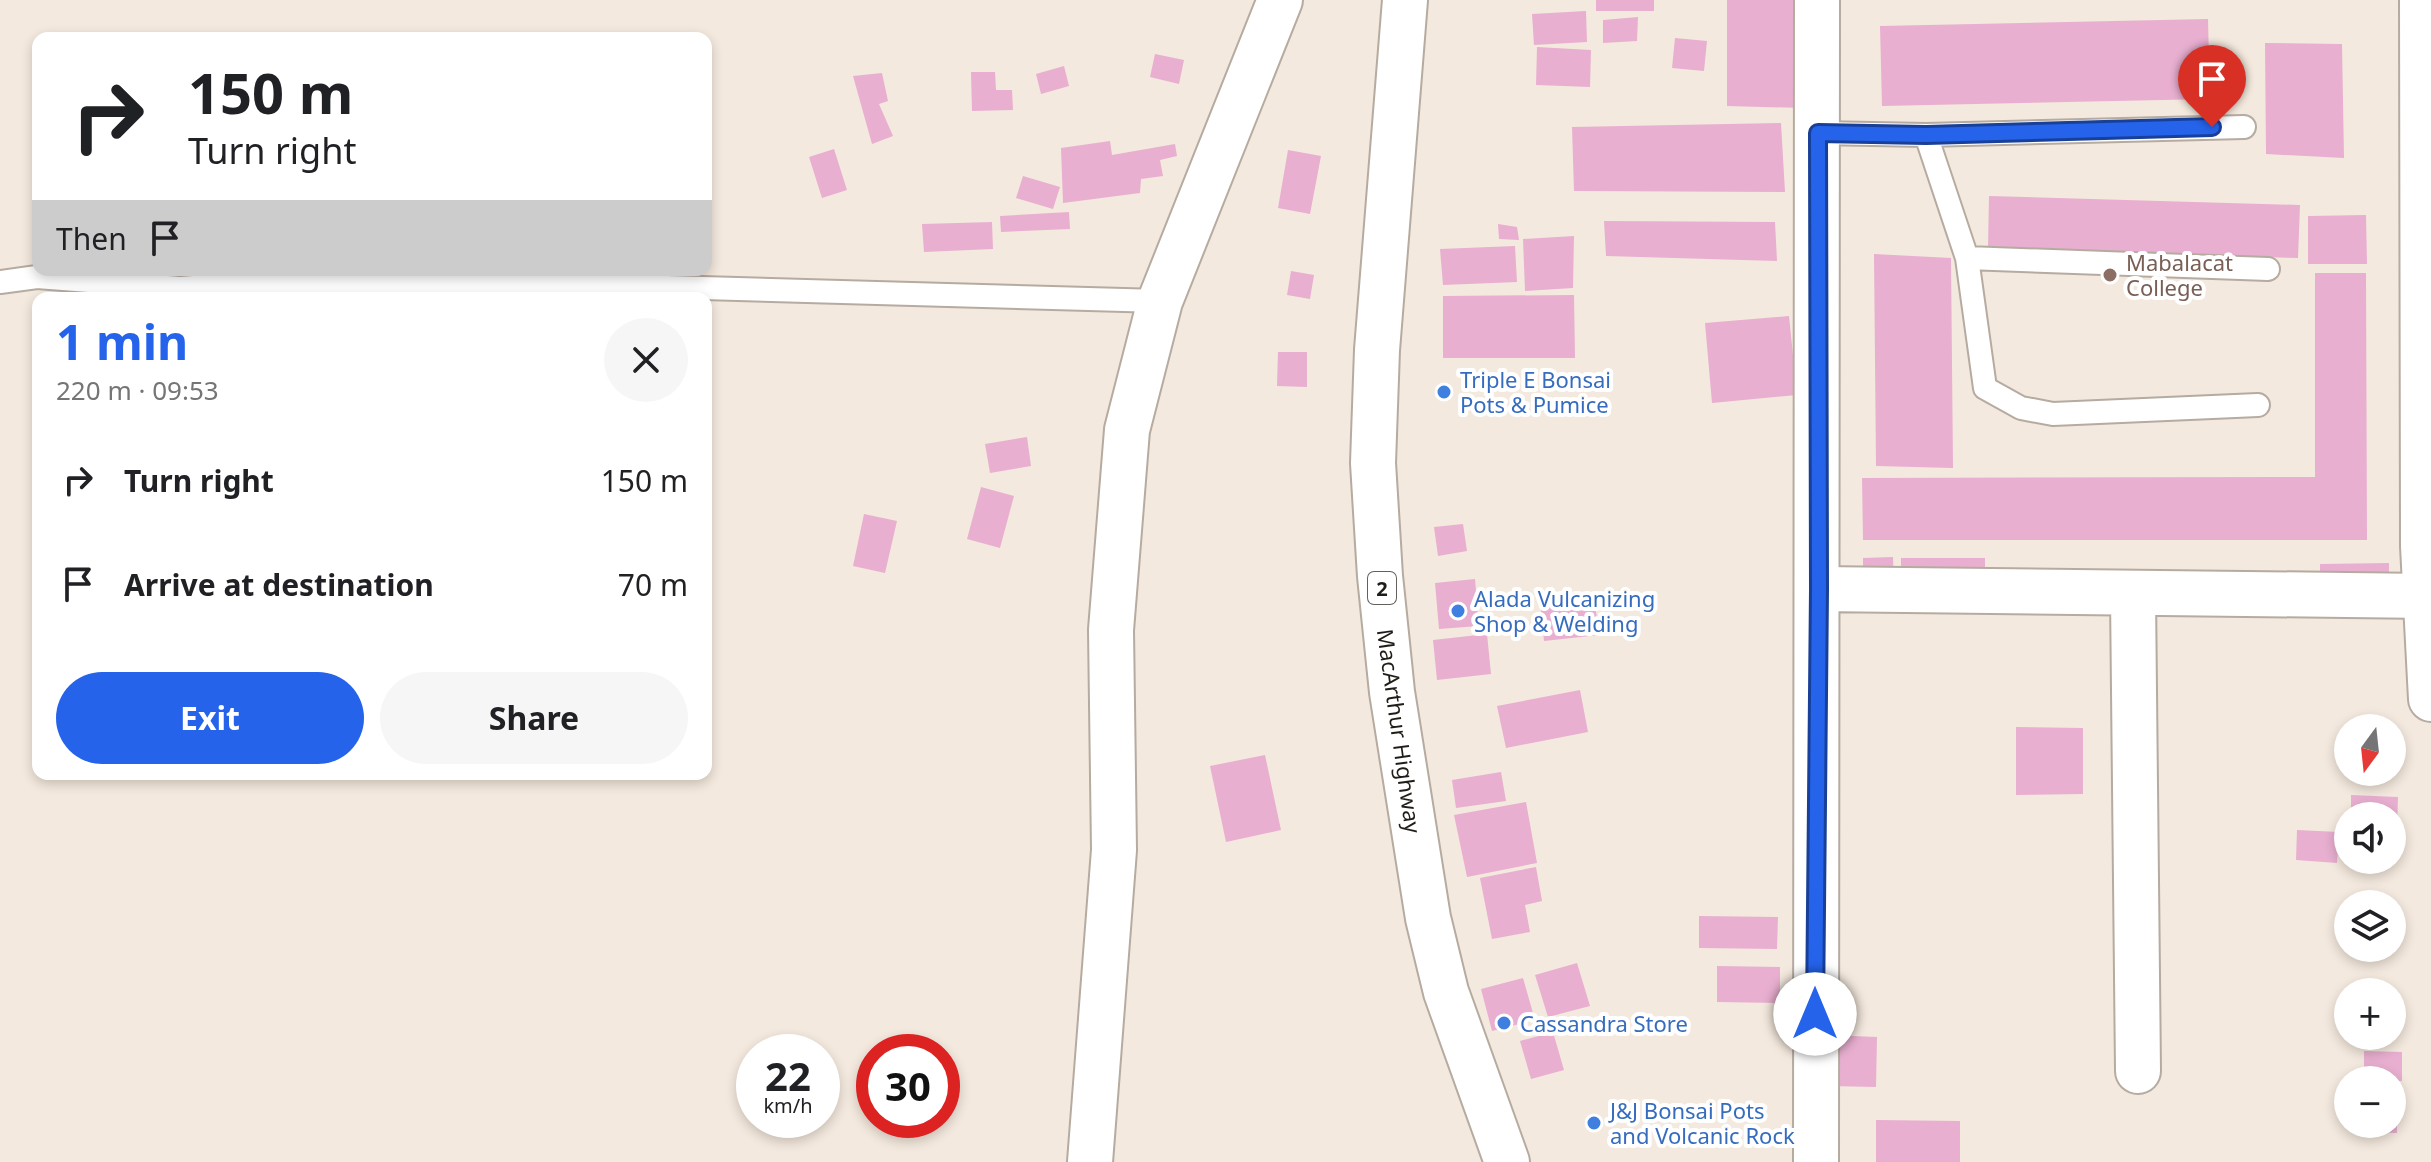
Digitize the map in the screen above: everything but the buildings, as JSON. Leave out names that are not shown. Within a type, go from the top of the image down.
[{"type":"main road","points":[[1090,1162],[1114,850],[1112,614],[1127,430],[1160,301],[1280,0]]},
{"type":"main road","name":"MacArthur Highway","points":[[1405,0],[1377,350],[1373,463],[1380,576],[1392,692],[1428,918],[1446,992],[1507,1162]]},
{"type":"main road","points":[[1816,1162],[1815,707],[1819,589],[1817,0]]},
{"type":"main road","points":[[2422,0],[2423,546],[2431,699]]},
{"type":"main road","points":[[1819,589],[2428,596]]},
{"type":"main road","points":[[2133,595],[2138,1071]]},
{"type":"lane","points":[[1818,133],[1926,135],[2244,127]]},
{"type":"lane","points":[[1926,135],[1967,258],[1985,388],[2021,408],[2053,414],[2258,405]]},
{"type":"lane","points":[[1967,258],[2268,269]]},
{"type":"lane","points":[[0,282],[37,277],[180,288],[264,282],[454,281],[1160,301]]},
{"type":"place","name":"Mabalacat College","points":[[2110,275]]},
{"type":"place","name":"Triple E Bonsai Pots & Pumice","points":[[1444,392]]},
{"type":"place","name":"Alada Vulcanizing Shop & Welding","points":[[1458,611]]},
{"type":"place","name":"Cassandra Store","points":[[1504,1023]]},
{"type":"place","name":"J&J Bonsai Pots and Volcanic Rock","points":[[1594,1123]]},
{"type":"route","points":[[1815,1014],[1815,707],[1819,589],[1818,133],[1926,135],[2212,127]]}]
